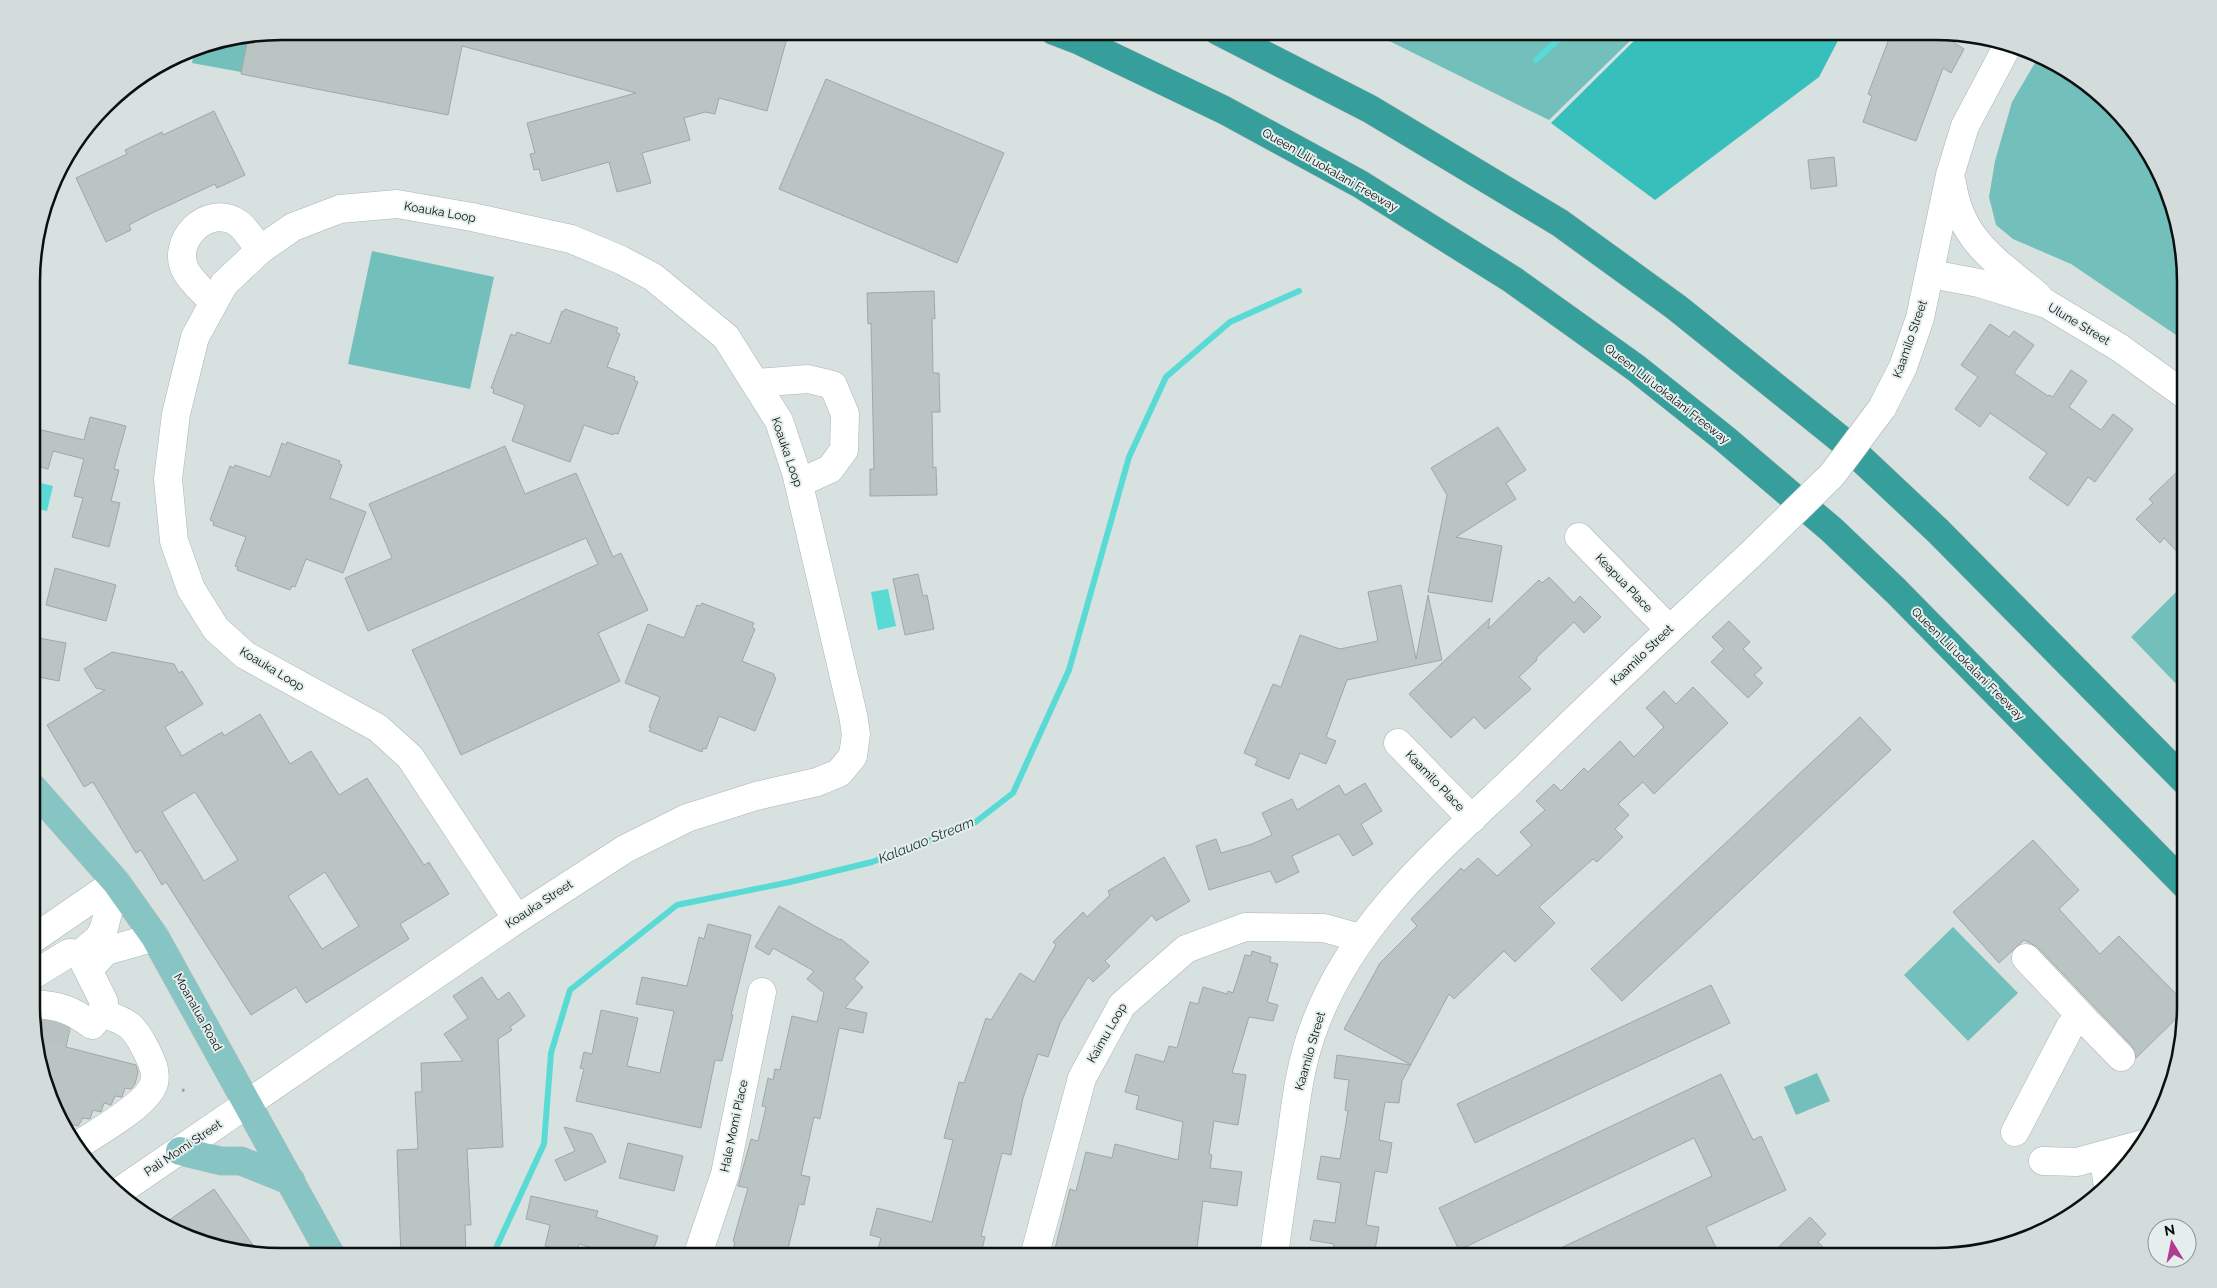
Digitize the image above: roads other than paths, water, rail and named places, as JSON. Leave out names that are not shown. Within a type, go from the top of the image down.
[{"type":"highway","name":"Queen Liliʻuokalani Freeway","points":[[1077,40],[1224,110],[1360,184],[1513,280],[1636,368],[1725,439],[1832,530],[1875,570],[2177,877]]},
{"type":"highway","points":[[1236,40],[1370,109],[1560,223],[1676,307],[1846,444],[1938,531],[2177,773]]},
{"type":"main road","name":"Moanalua Road","points":[[40,796],[116,882],[155,937],[249,1103],[327,1248]]},
{"type":"main road","points":[[180,1151],[221,1161],[241,1161],[291,1181]]},
{"type":"street","name":"Kaamilo Street","points":[[1275,1248],[1299,1078],[1315,1023],[1336,975],[1360,938],[1408,882],[1669,629],[1750,555],[1832,475],[1882,408],[1906,359],[1920,318],[1931,274],[1950,175],[1965,126],[2004,50]]},
{"type":"street","points":[[1950,175],[1961,220],[1970,236],[2047,304]]},
{"type":"street","name":"Koauka Loop","points":[[517,919],[410,757],[378,728],[246,655],[216,629],[191,590],[174,541],[168,479],[176,414],[196,338],[224,284],[260,250],[293,227],[340,209],[398,204],[571,239],[621,260],[653,277],[726,337],[779,421],[799,483],[853,715],[856,734],[853,756]]},
{"type":"street","points":[[213,302],[186,273],[183,257],[184,242],[193,228],[204,221],[220,217],[238,223],[260,250]]},
{"type":"street","name":"Ulune Street","points":[[1931,274],[1979,283],[2047,304],[2120,348],[2177,389]]},
{"type":"street","points":[[756,383],[808,379],[833,385],[845,414],[844,450],[830,469],[799,483]]},
{"type":"street","name":"Keapua Place","points":[[1579,537],[1669,629]]},
{"type":"street","name":"Kaamilo Place","points":[[1398,743],[1472,819]]},
{"type":"street","name":"Koauka Street","points":[[249,1103],[517,919],[625,849],[687,818],[756,796],[817,782],[839,773],[853,756]]},
{"type":"street","points":[[40,934],[116,882]]},
{"type":"street","points":[[84,962],[104,928],[116,882]]},
{"type":"street","name":"Kaimu Loop","points":[[1036,1248],[1082,1078],[1122,1005],[1186,949],[1245,927],[1324,928],[1360,938]]},
{"type":"street","points":[[84,962],[106,951],[155,937]]},
{"type":"street","points":[[40,972],[69,953],[84,962],[104,1002],[88,1024]]},
{"type":"street","points":[[2026,958],[2121,1057]]},
{"type":"street","name":"Hale Momi Place","points":[[700,1248],[725,1174],[762,992]]},
{"type":"street","points":[[40,1011],[49,1004],[73,1011],[88,1024],[125,1022],[136,1029],[153,1063],[154,1082],[144,1100],[82,1142]]},
{"type":"street","points":[[2016,1132],[2070,1027],[2081,1016]]},
{"type":"street","name":"Pali Momi Street","points":[[123,1189],[249,1103]]},
{"type":"street","points":[[2043,1161],[2077,1162],[2131,1147]]},
{"type":"street","points":[[2103,1155],[2106,1177]]},
{"type":"waterway","name":"Kalauao Stream","points":[[1536,60],[1558,40]]},
{"type":"waterway","name":"Kalauao Stream","points":[[496,1248],[544,1144],[551,1053],[570,990],[677,905],[790,882],[872,862],[973,824],[1013,793],[1069,670],[1129,457],[1166,377],[1230,322],[1299,291]]},
{"type":"tunnel","points":[[42,1025],[70,1032]]}]
